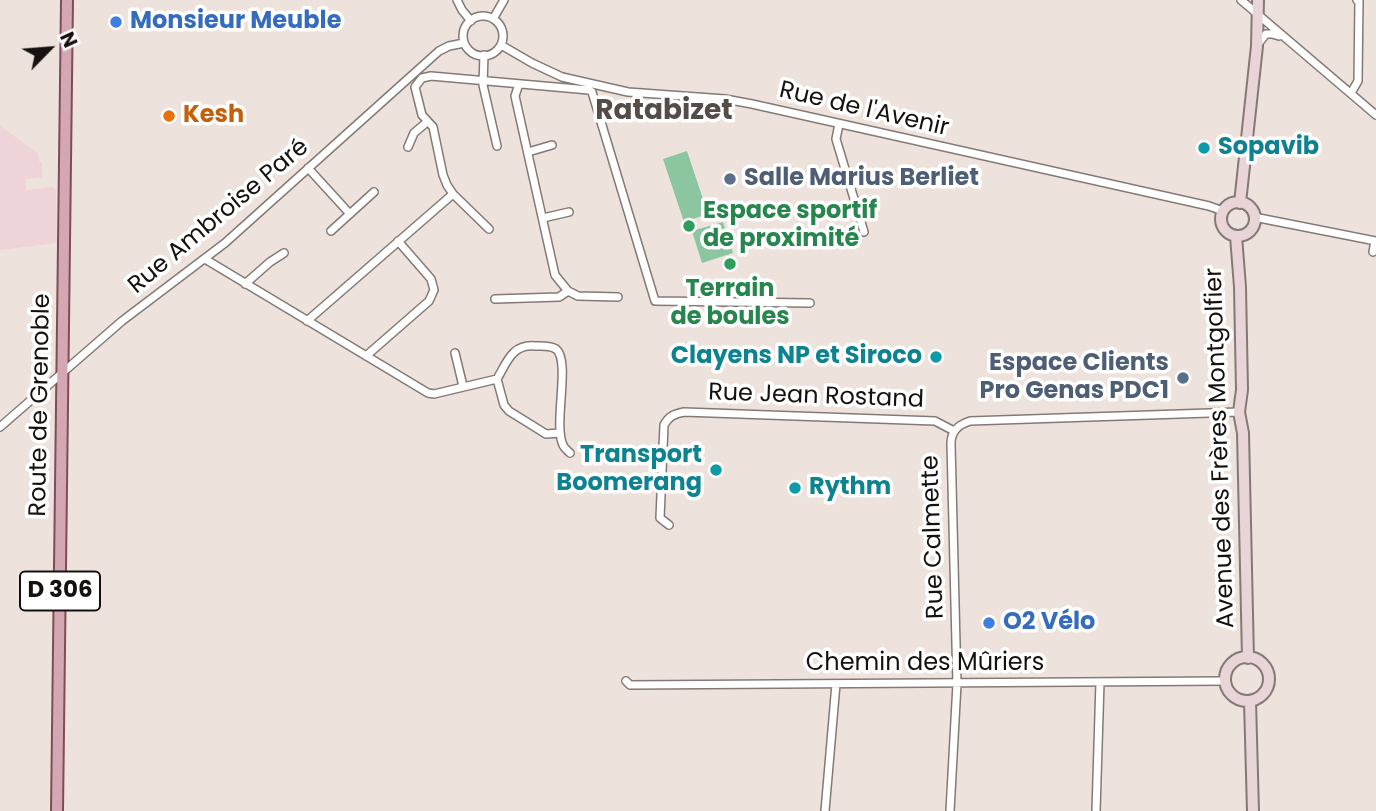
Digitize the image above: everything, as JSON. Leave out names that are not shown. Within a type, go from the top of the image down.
[{"type":"main road","name":"Route de Grenoble","points":[[57,811],[67,0]]},
{"type":"street","points":[[457,0],[471,21]]},
{"type":"street","points":[[493,19],[504,0]]},
{"type":"street","points":[[1241,0],[1376,115]]},
{"type":"street","points":[[1240,203],[1257,46],[1258,0]]},
{"type":"street","points":[[1351,93],[1358,81],[1357,0]]},
{"type":"street","points":[[480,17],[493,19],[499,23],[503,32],[501,45],[494,52],[484,55],[474,53],[464,43],[465,28],[480,17]]},
{"type":"street","points":[[1257,46],[1266,34],[1277,34],[1286,40]]},
{"type":"street","name":"Rue Ambroise Paré","points":[[0,427],[122,321],[205,259],[439,51],[464,43]]},
{"type":"street","name":"Rue de l'Avenir","points":[[501,45],[562,77],[628,92],[725,99],[1223,211]]},
{"type":"street","points":[[484,55],[483,80],[497,146]]},
{"type":"street","points":[[489,229],[447,185],[433,127],[422,115],[415,87],[422,78],[431,76],[483,80],[593,92],[655,301],[810,303]]},
{"type":"street","points":[[519,83],[515,96],[555,275],[568,291],[578,296],[618,297]]},
{"type":"street","points":[[408,147],[414,133],[428,122]]},
{"type":"street","points":[[839,124],[836,139],[864,232]]},
{"type":"street","points":[[528,152],[552,145]]},
{"type":"street","points":[[308,169],[350,214]]},
{"type":"street","points":[[331,231],[374,192]]},
{"type":"street","points":[[307,321],[453,194]]},
{"type":"street","points":[[1240,203],[1248,206],[1254,222],[1250,231],[1236,236],[1227,233],[1221,220],[1223,211],[1230,204],[1240,203]]},
{"type":"street","points":[[543,218],[569,212]]},
{"type":"street","points":[[1254,217],[1376,241],[1373,252]]},
{"type":"street","name":"Avenue des Frères Montgolfier","points":[[1236,236],[1240,286],[1242,390],[1239,412],[1243,433],[1248,658]]},
{"type":"street","points":[[366,355],[429,301],[434,290],[431,279],[398,242]]},
{"type":"street","points":[[244,284],[270,261],[284,253]]},
{"type":"street","points":[[205,259],[428,393],[434,394],[497,379],[514,352],[525,345],[555,348],[562,359],[560,433],[564,446],[570,453]]},
{"type":"street","points":[[495,299],[559,297],[568,291]]},
{"type":"street","points":[[455,352],[463,386]]},
{"type":"street","points":[[497,379],[504,405],[509,411],[546,434],[560,433]]},
{"type":"street","name":"Rue Jean Rostand","points":[[669,525],[660,518],[664,425],[674,414],[684,412],[934,421],[954,431],[961,424],[970,421],[1239,412]]},
{"type":"street","name":"Rue Calmette","points":[[950,811],[957,684],[951,444],[954,431]]},
{"type":"street","points":[[1248,658],[1261,663],[1268,675],[1267,688],[1263,694],[1250,701],[1239,700],[1234,696],[1225,681],[1229,667],[1234,662],[1248,658]]},
{"type":"street","name":"Chemin des Mûriers","points":[[626,681],[630,685],[1225,681]]},
{"type":"street","points":[[1096,811],[1100,682]]},
{"type":"street","points":[[825,811],[836,684]]},
{"type":"street","points":[[1250,701],[1253,811]]},
{"type":"shaded area","points":[[0,126],[38,153],[42,163],[42,177],[25,179],[26,190],[56,189],[57,243],[0,250]]},
{"type":"green space","points":[[687,151],[708,214],[684,222],[663,159]]},
{"type":"green space","points":[[723,222],[733,253],[702,263],[692,231]]},
{"type":"place","name":"Monsieur Meuble","points":[[116,22]]},
{"type":"place","name":"Kesh","points":[[169,116]]},
{"type":"place","name":"Sopavib","points":[[1204,148]]},
{"type":"place","name":"Salle Marius Berliet","points":[[730,179]]},
{"type":"place","name":"Espace sportif de proximité","points":[[689,226]]},
{"type":"place","name":"Terrain de boules","points":[[730,264]]},
{"type":"place","name":"Clayens NP et Siroco","points":[[936,357]]},
{"type":"place","name":"Espace Clients Pro Genas PDC1","points":[[1183,378]]},
{"type":"place","name":"Transport Boomerang","points":[[716,470]]},
{"type":"place","name":"Rythm","points":[[795,488]]},
{"type":"place","name":"O2 Vélo","points":[[989,623]]},
{"type":"district","name":"Ratabizet","points":[[664,112]]}]
